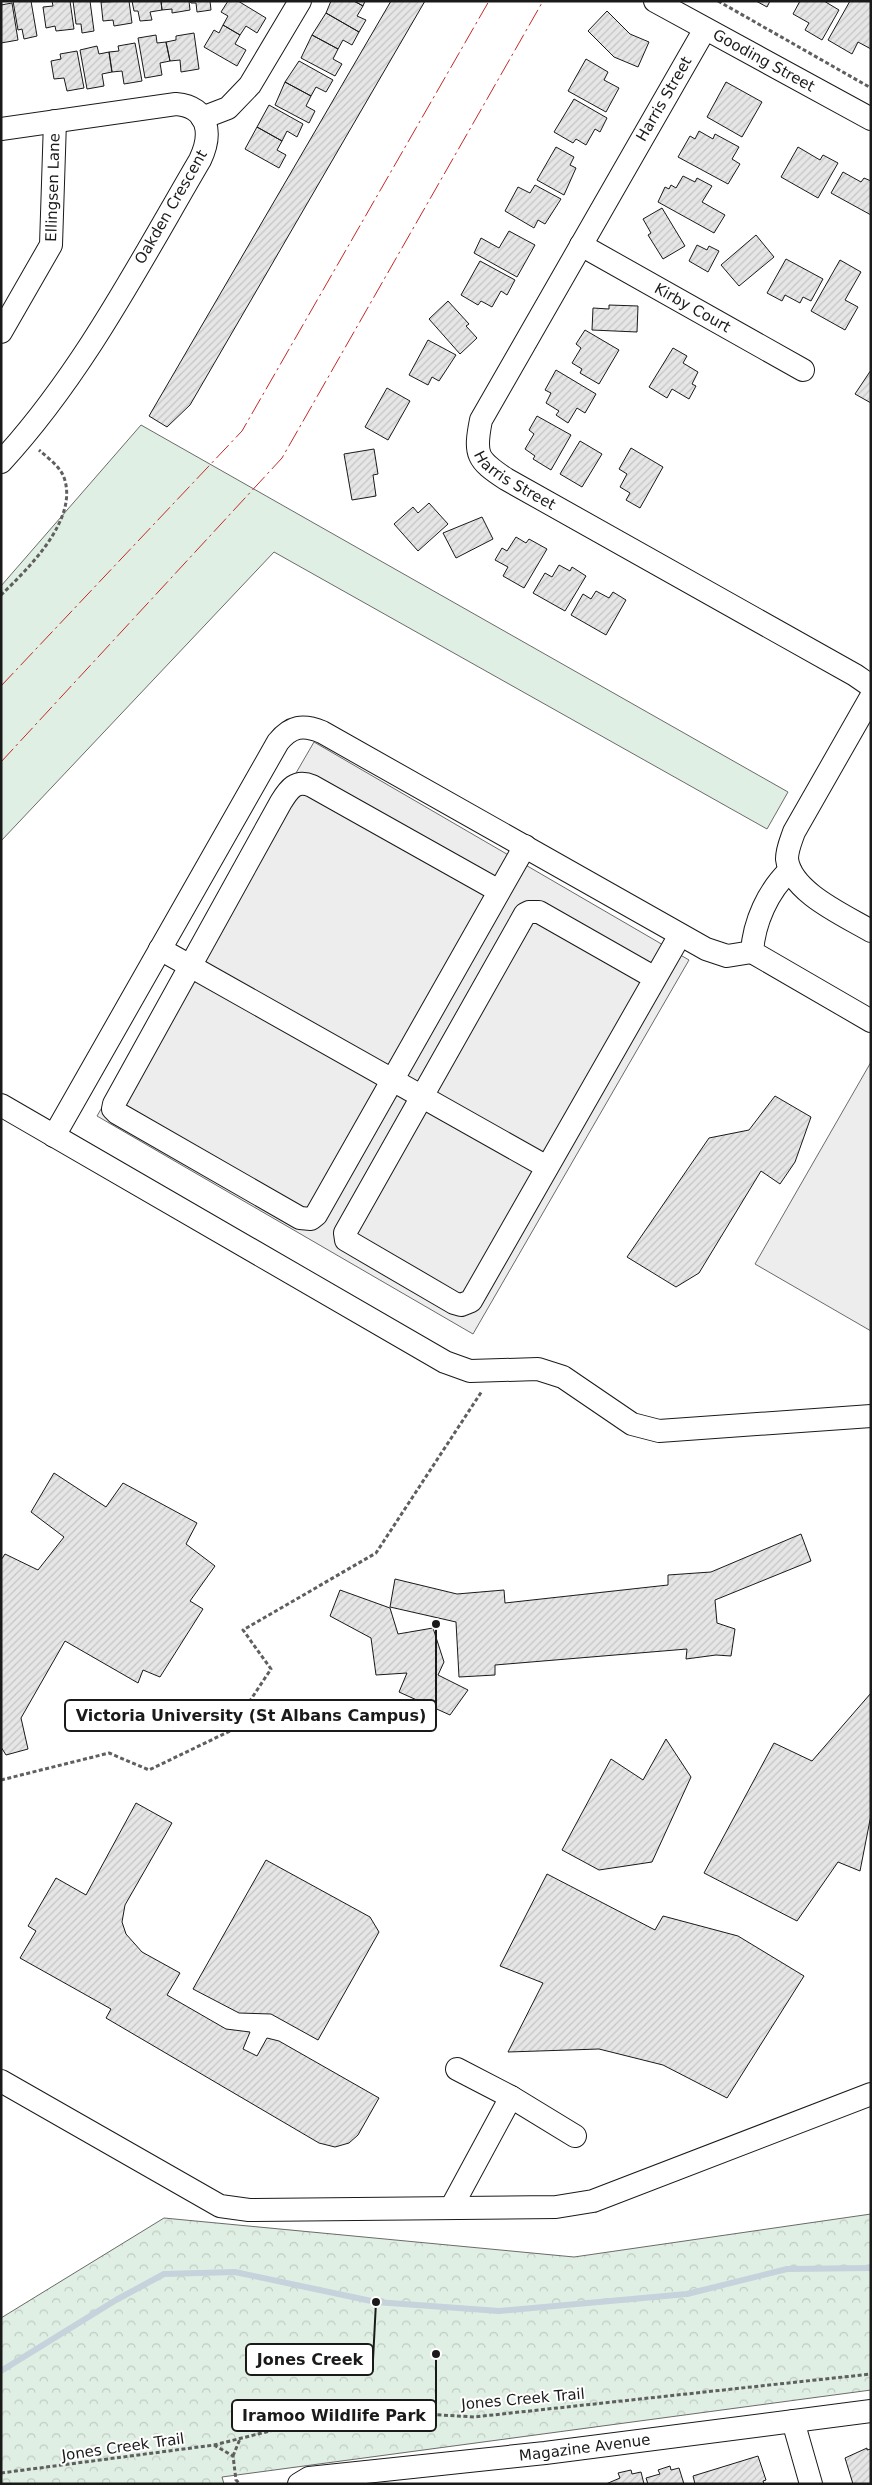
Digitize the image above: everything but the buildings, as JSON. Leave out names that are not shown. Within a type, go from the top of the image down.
[{"type":"street","points":[[1,129],[176,104],[188,105],[202,118],[228,108],[250,85],[300,1]]},
{"type":"street","name":"Gooding Street","points":[[655,1],[871,120]]},
{"type":"street","name":"Harris Street","points":[[705,29],[481,420],[477,440],[478,451],[484,465],[506,479],[855,675],[871,686]]},
{"type":"street","name":"Oakden Crescent","points":[[6,449],[82,359],[200,160],[207,145],[208,130],[202,118]]},
{"type":"street","name":"Ellingsen Lane","points":[[1,332],[51,245],[55,121]]},
{"type":"street","name":"Kirby Court","points":[[581,245],[803,370]]},
{"type":"street","points":[[871,697],[794,832],[787,857],[790,870],[795,879],[821,902],[871,930]]},
{"type":"street","points":[[54,1136],[278,742],[286,732],[299,726],[311,727],[322,732],[680,935],[720,955],[733,956],[752,952],[871,1021]]},
{"type":"street","points":[[499,891],[312,786],[298,783],[281,802],[114,1104],[114,1109],[117,1113],[300,1218],[312,1219],[316,1216],[392,1080],[499,891],[524,846]]},
{"type":"street","points":[[752,952],[764,904],[780,880],[790,870]]},
{"type":"street","points":[[655,978],[540,912],[525,914],[345,1233],[346,1240],[454,1304],[461,1305],[471,1301],[680,935]]},
{"type":"street","points":[[160,949],[547,1167]]},
{"type":"street","points":[[1,1105],[445,1362],[470,1371],[495,1372],[538,1369],[563,1377],[632,1424],[659,1431],[871,1416]]},
{"type":"street","points":[[457,2069],[511,2097],[575,2136]]},
{"type":"street","points":[[1,2081],[220,2206],[249,2210],[556,2207],[593,2201],[871,2094]]},
{"type":"street","points":[[451,2208],[511,2097]]},
{"type":"street","name":"Magazine Avenue","points":[[299,2484],[309,2478],[545,2453],[871,2411]]},
{"type":"street","points":[[793,2421],[811,2484]]},
{"type":"path","points":[[718,1],[871,88]]},
{"type":"path","points":[[1,594],[24,572],[52,534],[63,518],[68,501],[67,486],[62,473],[39,450]]},
{"type":"path","points":[[1,1780],[109,1753],[149,1770],[230,1731],[271,1669],[244,1630],[376,1553],[495,1372]]},
{"type":"path","name":"Jones Creek Trail","points":[[1,2473],[214,2446],[314,2420],[355,2413],[408,2413],[474,2417],[871,2374]]},
{"type":"path","points":[[240,2439],[233,2456],[236,2480],[240,2484]]},
{"type":"path","points":[[214,2446],[233,2456]]},
{"type":"green space","points":[[141,425],[788,792],[767,829],[274,552],[1,841],[1,586]]},
{"type":"green space","points":[[871,2214],[871,2390],[222,2477],[224,2484],[1,2484],[1,2318],[164,2218],[574,2257]]},
{"type":"shaded area","points":[[314,742],[689,960],[473,1334],[97,1116]]},
{"type":"shaded area","points":[[871,1062],[871,1331],[755,1264]]},
{"type":"waterway","points":[[1,2371],[116,2300],[164,2274],[235,2272],[376,2302],[499,2311],[687,2294],[787,2269],[871,2268]]},
{"type":"power","points":[[1,686],[242,431],[489,1]]},
{"type":"power","points":[[1,762],[282,458],[543,1]]},
{"type":"place","name":"Victoria University (St Albans Campus)","points":[[436,1624]]},
{"type":"place","name":"Jones Creek","points":[[376,2302]]},
{"type":"place","name":"Iramoo Wildlife Park","points":[[436,2354]]}]
